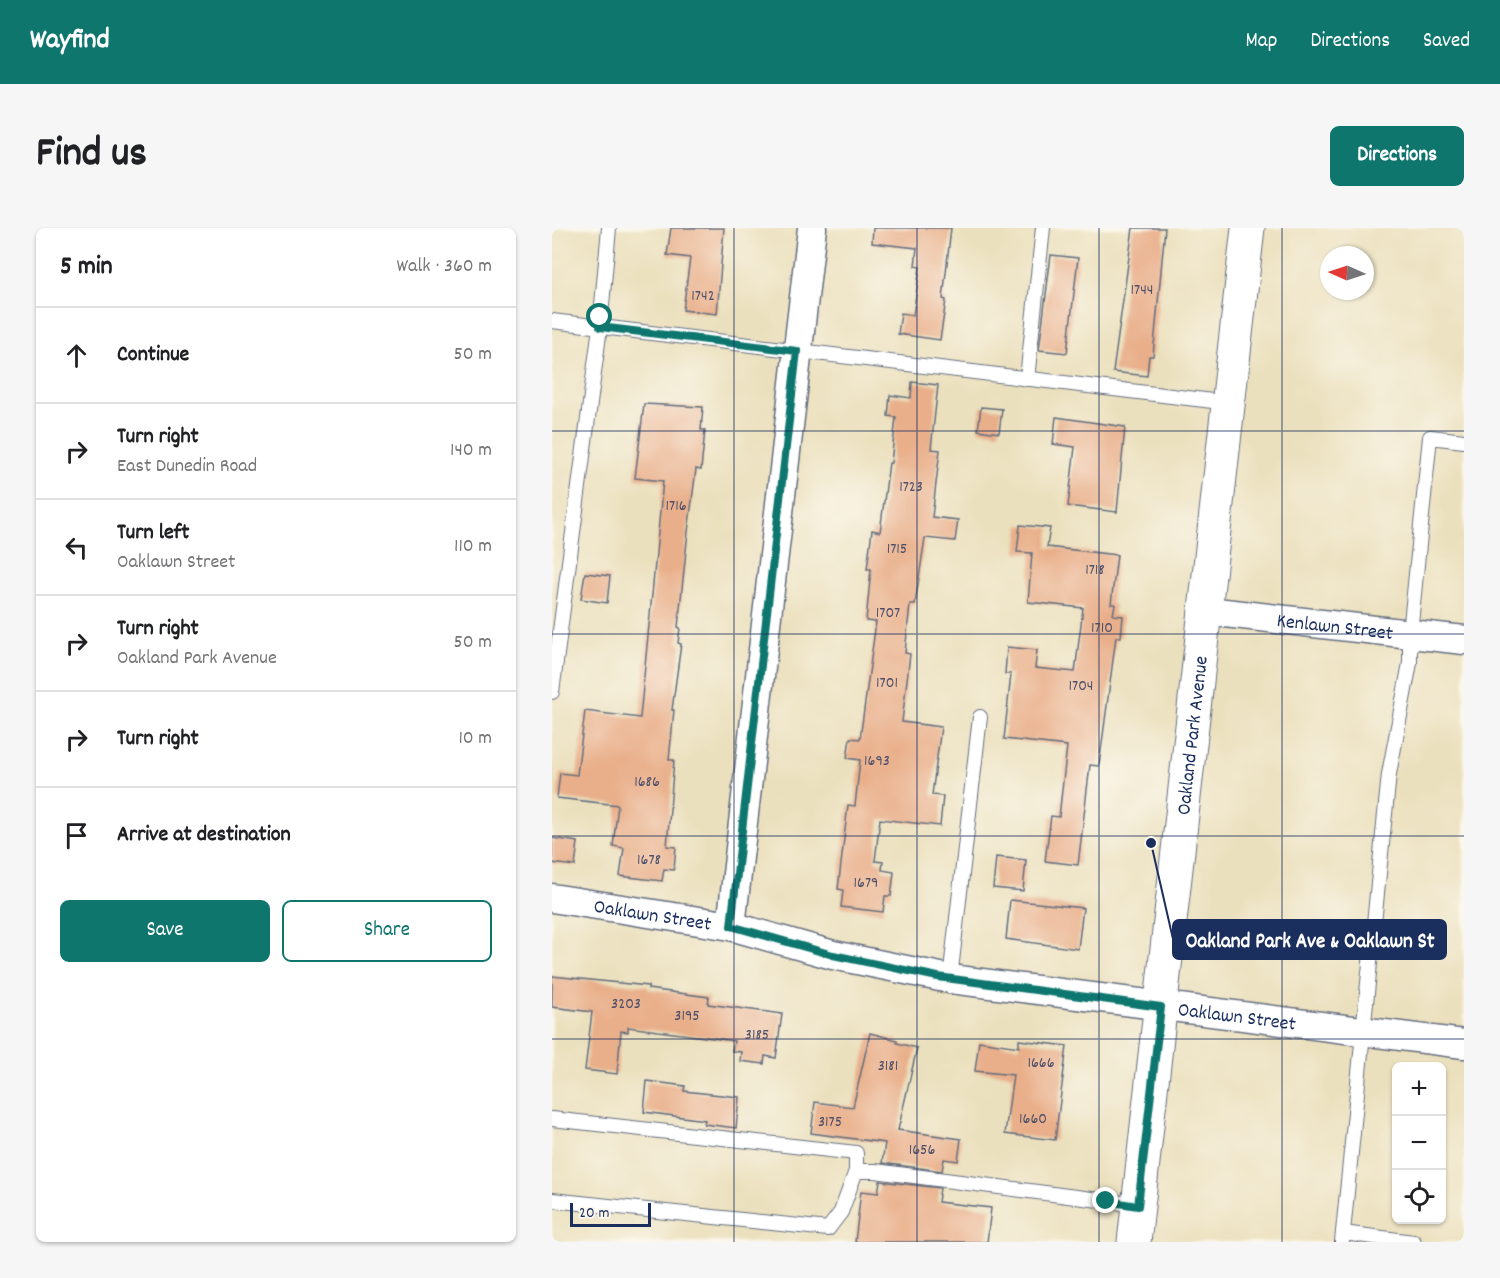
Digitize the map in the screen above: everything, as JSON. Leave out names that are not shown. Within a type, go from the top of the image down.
[{"type":"main road","name":"Oakland Park Avenue","points":[[1134,1242],[1207,611],[1248,228]]},
{"type":"street","points":[[731,926],[812,228]]},
{"type":"street","name":"Kenlawn Street","points":[[1207,611],[1464,640]]},
{"type":"street","name":"Oaklawn Street","points":[[552,898],[731,926],[833,955],[950,979],[1464,1044]]},
{"type":"lane","points":[[552,692],[600,327],[609,228]]},
{"type":"lane","points":[[1027,379],[1043,228]]},
{"type":"lane","points":[[552,321],[1229,403]]},
{"type":"lane","points":[[1414,1242],[1342,1237],[1365,1032],[1389,774],[1410,663],[1410,633],[1430,436],[1464,441]]},
{"type":"lane","points":[[950,979],[980,717]]},
{"type":"lane","points":[[552,1119],[856,1153],[856,1171],[841,1212],[828,1229],[552,1200]]},
{"type":"lane","points":[[856,1171],[875,1171],[1138,1206]]},
{"type":"building","points":[[671,228],[724,228],[717,314],[683,310],[690,258],[667,255]]},
{"type":"building","points":[[873,228],[951,228],[943,299],[946,300],[940,340],[898,334],[901,313],[913,315],[920,267],[915,266],[917,248],[872,243]]},
{"type":"building","points":[[1133,228],[1165,228],[1153,356],[1149,356],[1147,376],[1113,372]]},
{"type":"building","points":[[1051,255],[1078,258],[1067,353],[1039,350]]},
{"type":"building","points":[[912,382],[938,385],[931,449],[940,450],[932,517],[958,520],[955,541],[925,538],[915,604],[910,604],[905,653],[910,654],[902,722],[941,727],[932,795],[943,796],[940,826],[880,819],[875,861],[883,862],[882,870],[894,872],[891,896],[885,896],[883,912],[841,907],[843,890],[838,889],[848,805],[855,806],[860,760],[847,758],[850,738],[860,739],[876,622],[866,621],[871,569],[867,569],[872,530],[880,532],[889,463],[891,463],[896,417],[888,416],[890,395],[911,398]]},
{"type":"building","points":[[644,404],[703,407],[701,430],[705,430],[701,470],[696,469],[688,532],[678,627],[680,628],[678,643],[681,644],[672,710],[674,710],[669,760],[674,760],[667,846],[676,847],[674,870],[664,869],[662,881],[620,876],[624,848],[613,846],[618,805],[557,798],[560,773],[577,775],[585,711],[640,718],[663,481],[635,478]]},
{"type":"building","points":[[981,407],[1002,409],[999,433],[978,430]]},
{"type":"building","points":[[1056,417],[1125,427],[1117,512],[1068,506],[1075,447],[1053,444]]},
{"type":"building","points":[[1020,525],[1050,528],[1047,547],[1117,555],[1111,604],[1115,604],[1113,615],[1123,616],[1121,637],[1116,637],[1099,766],[1090,765],[1078,865],[1045,861],[1051,816],[1059,817],[1067,746],[1004,739],[1011,674],[1005,674],[1007,647],[1037,650],[1035,668],[1075,672],[1083,608],[1028,602],[1032,553],[1017,552]]},
{"type":"building","points":[[585,573],[610,576],[607,603],[581,599]]},
{"type":"building","points":[[552,838],[578,842],[575,866],[552,863]]},
{"type":"building","points":[[996,857],[1026,860],[1023,891],[993,888]]},
{"type":"building","points":[[1010,900],[1083,908],[1078,949],[1006,939]]},
{"type":"building","points":[[552,976],[648,986],[648,989],[709,997],[708,1004],[782,1014],[776,1058],[765,1056],[764,1064],[740,1061],[741,1052],[732,1051],[734,1041],[628,1027],[628,1032],[621,1031],[617,1074],[585,1070],[592,1012],[552,1007]]},
{"type":"building","points":[[870,1033],[917,1048],[898,1130],[961,1139],[958,1161],[944,1159],[942,1171],[882,1163],[885,1143],[811,1133],[815,1102],[853,1107]]},
{"type":"building","points":[[1019,1040],[1067,1046],[1055,1140],[1005,1134],[1013,1075],[975,1071],[979,1041],[1019,1047]]},
{"type":"building","points":[[647,1081],[685,1086],[684,1091],[739,1097],[736,1128],[704,1124],[705,1120],[644,1112]]},
{"type":"building","points":[[880,1181],[940,1188],[938,1202],[991,1208],[987,1242],[855,1242],[861,1191],[878,1193]]},
{"type":"place","name":"Oakland Park Ave & Oaklawn St","points":[[1151,843]]},
{"type":"route","points":[[600,317],[600,327],[797,351],[731,926],[833,955],[938,977],[1161,1007],[1138,1206],[1106,1201]]}]
